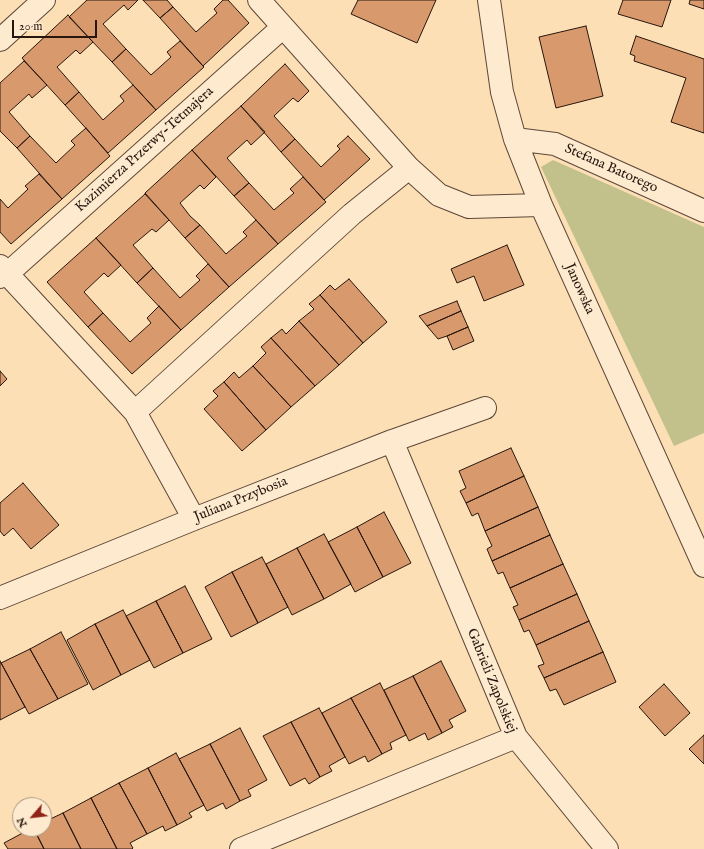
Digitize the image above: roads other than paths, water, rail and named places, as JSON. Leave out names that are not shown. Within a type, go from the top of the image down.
[{"type":"street","points":[[0,40],[44,0]]},
{"type":"street","points":[[259,0],[409,168],[439,195],[470,207],[541,205]]},
{"type":"street","name":"Janowska","points":[[489,0],[502,92],[515,138],[541,205],[704,566]]},
{"type":"street","name":"Kazimierza Przerwy-Tetmajera","points":[[194,519],[135,412],[2,272],[283,27]]},
{"type":"street","name":"Stefana Batorego","points":[[515,138],[554,144],[704,211]]},
{"type":"street","points":[[135,412],[352,214],[409,168]]},
{"type":"street","name":"Juliana Przybosia","points":[[0,598],[194,519],[392,441],[485,408]]},
{"type":"street","name":"Gabrieli Zapolskiej","points":[[241,849],[516,737],[392,441]]},
{"type":"street","points":[[516,737],[607,849]]}]
